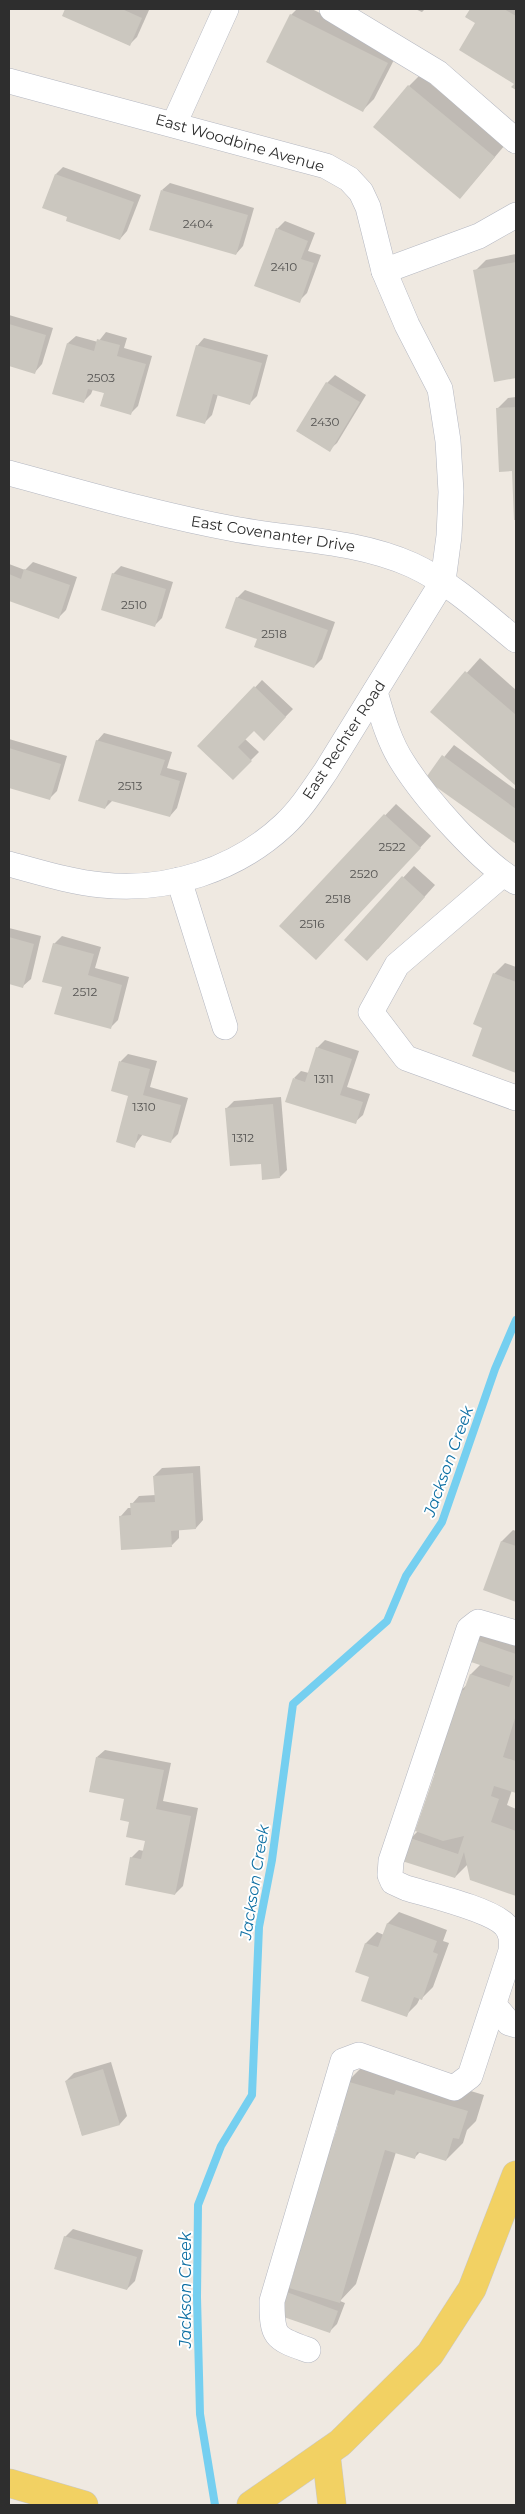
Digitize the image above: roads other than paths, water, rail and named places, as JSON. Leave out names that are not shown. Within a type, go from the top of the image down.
[{"type":"main road","points":[[254,2504],[340,2443],[430,2354],[472,2289],[516,2175]]},
{"type":"main road","points":[[326,2453],[332,2505]]},
{"type":"main road","points":[[9,2483],[81,2505]]},
{"type":"street","points":[[174,124],[226,9]]},
{"type":"street","points":[[332,9],[438,73],[516,141]]},
{"type":"street","name":"East Woodbine Avenue","points":[[9,81],[326,166],[339,172],[361,192],[368,207],[384,271],[407,325],[440,389],[444,404],[451,492],[449,536],[443,581]]},
{"type":"street","points":[[384,271],[479,236],[516,215]]},
{"type":"street","name":"East Covenanter Drive","points":[[9,473],[180,519],[258,534],[352,546],[379,552],[410,564],[443,581],[516,640]]},
{"type":"street","name":"East Rechter Road","points":[[9,864],[102,885],[136,886],[179,880],[229,862],[258,846],[284,824],[307,799],[443,581]]},
{"type":"street","points":[[375,692],[385,724],[402,762],[446,818],[510,878],[397,965],[371,1012],[406,1058],[516,1098]]},
{"type":"street","points":[[179,880],[225,1027]]},
{"type":"street","points":[[516,1633],[478,1622],[469,1629],[390,1861],[390,1875],[393,1882],[492,1915],[506,1926],[512,1937],[505,2002],[509,2023],[516,2025]]},
{"type":"street","points":[[308,2350],[281,2340],[272,2325],[272,2301],[343,2061],[359,2055],[454,2088],[470,2076],[505,2002]]},
{"type":"waterway","name":"Jackson Creek","points":[[215,2505],[200,2414],[197,2297],[198,2205],[221,2146],[252,2095],[259,1927],[272,1860],[293,1704],[387,1621],[406,1576],[442,1522],[495,1369],[516,1320]]}]
